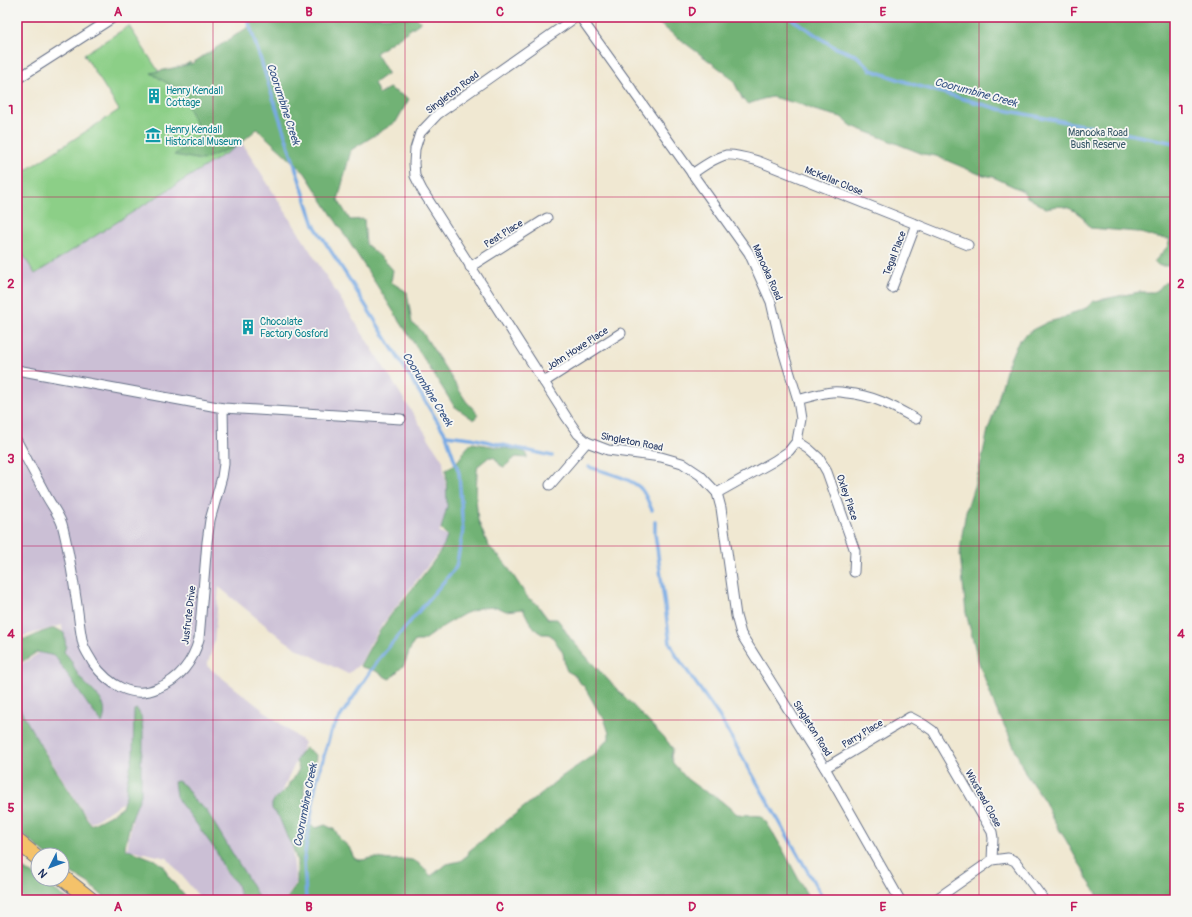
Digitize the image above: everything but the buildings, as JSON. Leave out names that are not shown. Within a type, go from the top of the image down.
[{"type":"highway","points":[[17,842],[30,852]]},
{"type":"highway","points":[[70,883],[91,900]]},
{"type":"street","points":[[17,79],[114,17]]},
{"type":"street","name":"Singleton Road","points":[[576,17],[438,114],[420,133],[415,149],[415,176],[422,190],[470,267],[578,434],[587,442],[608,450],[661,457],[682,463],[700,475],[717,493],[721,508],[736,616],[741,634],[825,768],[900,900]]},
{"type":"street","name":"Manooka Road","points":[[580,17],[749,253],[770,302],[798,400],[801,419],[797,441]]},
{"type":"street","name":"McKellar Close","points":[[692,174],[711,162],[726,155],[743,157],[758,161],[968,245]]},
{"type":"street","name":"Peat Place","points":[[470,267],[547,218]]},
{"type":"street","name":"Tegal Place","points":[[892,288],[916,224]]},
{"type":"street","name":"John Howe Place","points":[[544,382],[621,333]]},
{"type":"street","points":[[17,370],[223,408],[401,419]]},
{"type":"street","points":[[798,400],[833,392],[852,393],[875,398],[916,419]]},
{"type":"street","name":"Jusfrute Drive","points":[[17,441],[61,522],[74,581],[83,644],[88,655],[102,674],[122,689],[133,692],[153,691],[164,686],[181,672],[189,663],[196,651],[199,639],[210,520],[222,477],[224,464],[223,408]]},
{"type":"street","points":[[717,493],[774,461],[789,451],[797,441]]},
{"type":"street","name":"Oxley Place","points":[[797,441],[819,458],[827,472],[855,551],[854,572]]},
{"type":"street","points":[[550,485],[587,442]]},
{"type":"street","name":"Parry Place","points":[[825,768],[910,717]]},
{"type":"street","name":"Wixstead Close","points":[[910,717],[924,724],[933,732],[992,832],[992,860]]},
{"type":"street","points":[[935,900],[992,860],[1008,858],[1015,861],[1044,900]]},
{"type":"shaded area","points":[[242,143],[443,461],[448,508],[439,533],[447,536],[444,545],[384,622],[370,644],[360,664],[348,674],[298,649],[281,638],[219,587],[214,643],[207,666],[305,743],[281,793],[292,848],[296,883],[285,900],[202,900],[167,858],[127,849],[137,793],[91,823],[17,708],[17,667],[63,638],[62,625],[20,637],[17,631],[17,245],[35,274]]},
{"type":"green space","points":[[245,17],[416,17],[421,22],[376,53],[388,73],[374,83],[379,94],[389,88],[409,99],[396,122],[351,150],[338,200],[350,220],[364,219],[366,244],[393,270],[391,282],[407,292],[412,323],[421,330],[466,401],[478,414],[474,420],[454,406],[305,173],[257,129],[238,145],[202,160],[174,155],[201,135],[181,92],[151,73],[191,64],[250,26]]},
{"type":"green space","name":"Manooka Road Bush Reserve","points":[[650,17],[1047,17],[1058,20],[1069,17],[1175,17],[1175,266],[1160,266],[1154,262],[1168,246],[1170,239],[1157,238],[1137,232],[1090,228],[1085,222],[1084,218],[1071,209],[1058,206],[1046,208],[1027,197],[1023,191],[993,177],[979,174],[936,156],[923,154],[852,126],[841,117],[772,97],[748,104],[743,100],[734,82],[728,75]]},
{"type":"green space","points":[[129,26],[163,78],[190,62],[242,143],[35,274],[17,245],[17,176],[119,110],[84,54]]},
{"type":"green space","points":[[1175,276],[1175,900],[1099,900],[1096,892],[1087,879],[1085,872],[1053,820],[1045,802],[1025,773],[996,709],[979,663],[966,613],[960,554],[962,535],[966,511],[979,471],[988,430],[1008,364],[1019,341],[1032,330],[1048,322],[1063,318],[1086,308],[1094,301],[1139,292],[1154,292]]},
{"type":"green space","points":[[472,443],[523,451],[527,454],[527,458],[516,457],[504,467],[500,465],[495,458],[489,457],[478,466],[476,498],[478,520],[488,545],[505,563],[528,598],[536,603],[548,619],[557,619],[570,638],[590,661],[667,741],[673,749],[671,756],[673,763],[687,779],[702,790],[714,795],[737,814],[762,816],[810,900],[286,900],[297,884],[297,861],[292,845],[279,817],[272,809],[272,804],[274,800],[288,788],[289,783],[293,780],[299,769],[296,761],[300,753],[306,748],[316,755],[313,773],[304,783],[305,818],[308,824],[316,828],[325,825],[335,830],[340,839],[349,847],[354,858],[359,860],[379,858],[388,860],[412,860],[420,864],[431,876],[447,864],[460,861],[468,855],[469,851],[554,783],[596,753],[609,739],[609,733],[604,718],[600,714],[584,686],[578,681],[576,676],[567,671],[563,653],[552,636],[542,634],[537,631],[529,621],[523,609],[506,611],[497,607],[479,608],[464,614],[422,641],[415,641],[404,665],[390,679],[374,670],[360,666],[384,625],[422,577],[445,543],[447,535],[441,529],[447,507],[446,469],[455,464]]},
{"type":"green space","points":[[51,629],[57,629],[64,633],[66,646],[64,652],[79,676],[102,702],[104,715],[102,723],[55,656],[37,652],[17,665],[17,634],[19,639],[27,639]]},
{"type":"green space","points":[[17,704],[43,750],[91,825],[109,816],[122,807],[126,795],[127,781],[133,755],[134,710],[137,709],[141,716],[143,732],[141,795],[131,820],[125,846],[126,849],[155,860],[164,866],[168,876],[188,900],[107,900],[88,883],[70,872],[70,847],[37,847],[17,830]]},
{"type":"green space","points":[[178,781],[185,786],[194,800],[206,810],[260,900],[241,900],[237,884],[225,871],[216,851],[176,796],[174,782]]},
{"type":"green space","points":[[17,864],[30,873],[30,887],[50,887],[69,900],[26,900],[17,892]]},
{"type":"waterway","name":"Coorumbine Creek","points":[[247,17],[314,225],[446,435],[459,473],[463,532],[456,567],[378,660],[331,731],[316,783],[304,859],[306,900]]},
{"type":"waterway","name":"Coorumbine Creek","points":[[789,17],[834,47],[857,56],[871,70],[915,85],[999,109],[1175,143]]},
{"type":"waterway","points":[[446,435],[471,438],[552,456]]},
{"type":"waterway","points":[[589,467],[617,476],[638,486],[645,494],[652,510]]},
{"type":"waterway","points":[[655,521],[655,533],[670,643],[676,655],[719,716],[824,900]]},
{"type":"place","name":"Henry Kendall Cottage","points":[[154,96]]},
{"type":"place","name":"Henry Kendall Historical Museum","points":[[153,135]]},
{"type":"place","name":"Chocolate Factory Gosford","points":[[248,327]]}]
